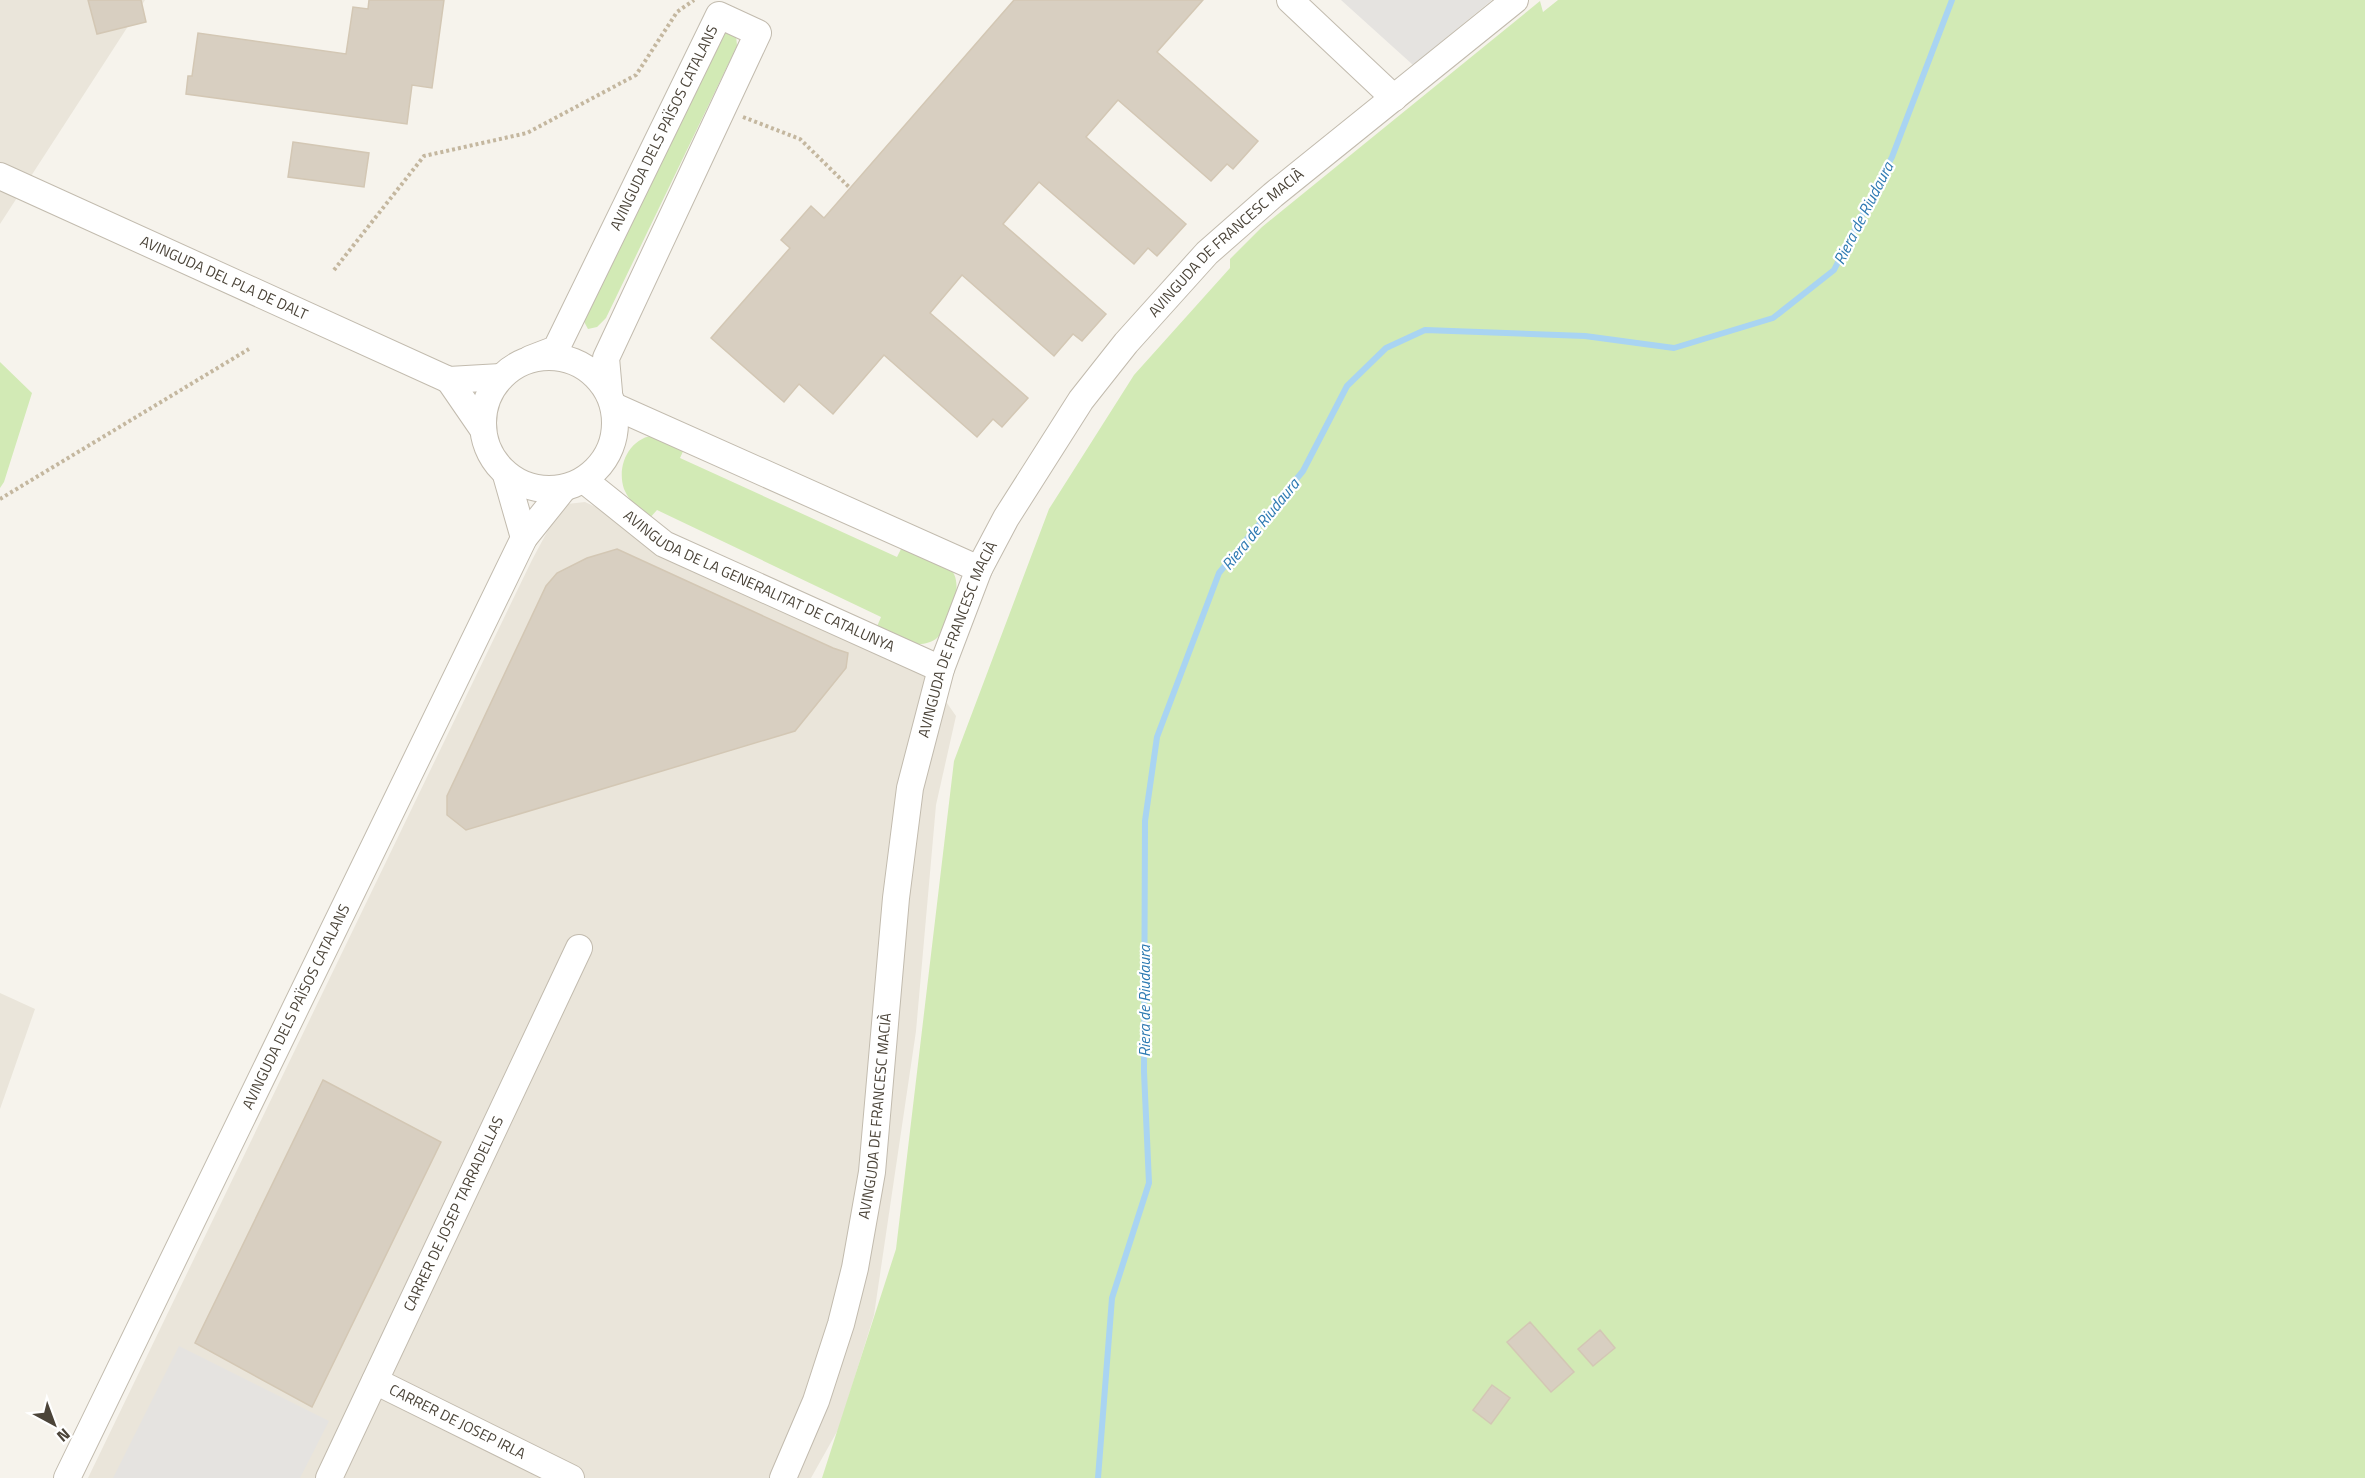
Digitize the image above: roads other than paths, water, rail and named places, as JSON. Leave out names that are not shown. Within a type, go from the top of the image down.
[{"type":"street","points":[[1290,0],[1394,98]]},
{"type":"street","name":"AVINGUDA DE FRANCESC MACIÀ","points":[[783,1478],[816,1401],[841,1324],[855,1269],[872,1172],[896,898],[910,788],[941,669],[980,569],[1006,518],[1081,400],[1126,343],[1207,253],[1274,195],[1515,0]]},
{"type":"street","name":"AVINGUDA DELS PAÏSOS CATALANS","points":[[530,359],[556,349],[718,15],[758,33],[606,358],[611,399]]},
{"type":"street","name":"AVINGUDA DEL PLA DE DALT","points":[[0,176],[449,380],[501,377]]},
{"type":"street","points":[[549,356],[575,362],[598,378],[611,399],[616,421],[615,435],[609,453],[598,468],[574,484],[543,490],[524,485],[506,475],[494,462],[486,446],[482,428],[486,400],[501,377],[510,369],[530,359],[549,356]]},
{"type":"street","points":[[449,380],[482,428]]},
{"type":"street","points":[[611,399],[980,569]]},
{"type":"street","points":[[506,475],[524,538]]},
{"type":"street","name":"AVINGUDA DELS PAÏSOS CATALANS","points":[[67,1478],[524,538],[574,484]]},
{"type":"street","name":"AVINGUDA DE LA GENERALITAT DE CATALUNYA","points":[[574,484],[664,544],[941,669]]},
{"type":"street","name":"CARRER DE JOSEP TARRADELLAS","points":[[329,1478],[579,948]]},
{"type":"street","name":"CARRER DE JOSEP IRLA","points":[[375,1381],[571,1478]]},
{"type":"waterway","name":"Riera de Riudaura","points":[[1098,1478],[1112,1298],[1149,1183],[1144,1072],[1145,821],[1157,737],[1219,573],[1303,471],[1347,386],[1386,348],[1425,330],[1585,336],[1674,348],[1773,318],[1834,270],[1892,157],[1952,0]]}]
